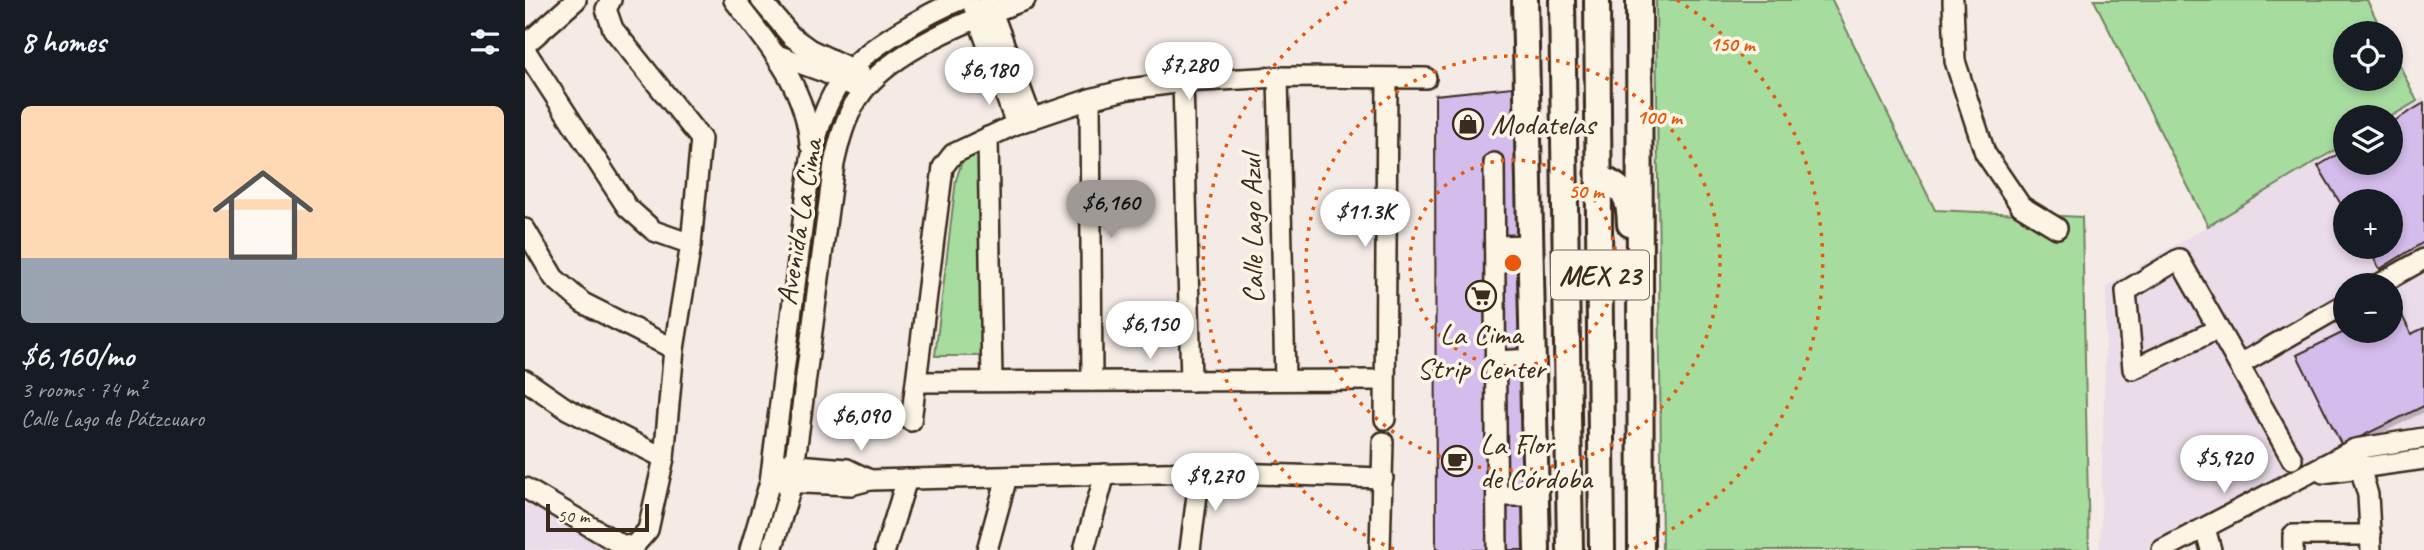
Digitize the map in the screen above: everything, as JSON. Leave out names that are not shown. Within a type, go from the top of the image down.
[{"type":"main road","points":[[1525,0],[1537,550]]},
{"type":"main road","points":[[1527,25],[1538,0]]},
{"type":"main road","name":"MEX 23","points":[[1562,0],[1570,550]]},
{"type":"main road","name":"MEX 23","points":[[1597,0],[1602,550]]},
{"type":"main road","points":[[1639,0],[1641,550]]},
{"type":"main road","points":[[1599,177],[1620,187],[1629,202],[1633,389],[1641,416]]},
{"type":"street","points":[[733,0],[777,55],[795,87],[806,117],[811,159]]},
{"type":"street","points":[[761,0],[791,36],[846,74],[868,85]]},
{"type":"street","name":"Avenida La Cima","points":[[750,550],[772,473],[811,159],[819,125],[829,101],[846,74],[877,45],[960,0]]},
{"type":"street","name":"Avenida La Cima","points":[[772,550],[793,474],[834,164],[845,125],[868,85],[926,43],[982,7],[1025,0]]},
{"type":"street","points":[[1514,0],[1527,25]]},
{"type":"street","points":[[1953,0],[1955,61],[1985,153],[2021,205],[2057,228]]},
{"type":"street","points":[[525,488],[621,544],[633,547],[648,530],[664,458],[674,349],[691,244],[701,139],[613,29],[609,5],[575,2],[525,47],[627,207],[654,232],[691,244]]},
{"type":"street","points":[[982,7],[1024,122]]},
{"type":"street","points":[[777,55],[846,74]]},
{"type":"street","points":[[911,421],[943,167],[953,154],[1024,122],[1090,99],[1129,89],[1183,82],[1278,77],[1426,78]]},
{"type":"street","name":"Calle Lago Azul","points":[[1278,77],[1285,380]]},
{"type":"street","points":[[1385,419],[1387,79]]},
{"type":"street","points":[[1183,82],[1191,381]]},
{"type":"street","points":[[1090,99],[1092,381]]},
{"type":"street","points":[[988,137],[992,381]]},
{"type":"street","points":[[1494,163],[1497,550]]},
{"type":"street","points":[[525,229],[554,278],[583,303],[674,349]]},
{"type":"street","points":[[1495,246],[1531,245]]},
{"type":"street","points":[[2218,330],[2133,369],[2126,291],[2179,259],[2292,459]]},
{"type":"street","points":[[2399,273],[2424,259]]},
{"type":"street","points":[[2239,365],[2333,311]]},
{"type":"street","points":[[1496,361],[1533,359]]},
{"type":"street","points":[[525,380],[567,409],[664,458]]},
{"type":"street","points":[[917,382],[1384,380]]},
{"type":"street","points":[[2162,550],[2305,476],[2424,438]]},
{"type":"street","points":[[1380,550],[1383,442]]},
{"type":"street","points":[[2358,458],[2424,458]]},
{"type":"street","points":[[2293,550],[2293,535],[2371,543],[2368,495],[2358,458]]},
{"type":"street","points":[[772,473],[793,474],[847,468],[870,480],[1200,472],[1383,478]]},
{"type":"street","points":[[1190,550],[1200,472]]},
{"type":"street","points":[[1084,550],[1105,474]]},
{"type":"street","points":[[987,550],[1007,477]]},
{"type":"street","points":[[884,550],[907,479]]},
{"type":"street","points":[[1497,496],[1536,496]]},
{"type":"street","points":[[2205,528],[2211,550]]},
{"type":"shaded area","points":[[2424,97],[2424,430],[2350,443],[2142,550],[2100,550],[2107,286],[2333,151],[2333,175],[2403,175],[2403,109]]},
{"type":"shaded area","points":[[525,493],[618,550],[525,550]]},
{"type":"green space","points":[[1656,0],[1832,0],[1935,210],[2082,217],[2089,550],[1662,550]]},
{"type":"green space","points":[[2094,0],[2367,0],[2377,21],[2333,21],[2333,91],[2403,91],[2403,72],[2417,101],[2403,109],[2403,105],[2333,105],[2333,151],[2208,226]]},
{"type":"green space","points":[[988,137],[991,356],[935,356],[956,180],[964,155]]},
{"type":"building","name":"La Cima Strip Center","points":[[1522,86],[1526,550],[1436,550],[1435,95]]},
{"type":"building","points":[[2424,103],[2424,242],[2403,255],[2403,189],[2333,191],[2318,166],[2333,157],[2333,175],[2403,175],[2403,116]]},
{"type":"building","points":[[2374,259],[2396,259],[2380,269]]},
{"type":"building","points":[[2403,317],[2411,334],[2424,328],[2424,406],[2342,446],[2297,355],[2333,337],[2333,343],[2403,343]]},
{"type":"place","name":"Modatelas","points":[[1468,124]]},
{"type":"place","name":"La Cima Strip Center","points":[[1481,296]]},
{"type":"place","name":"La Flor de Córdoba","points":[[1457,461]]}]
